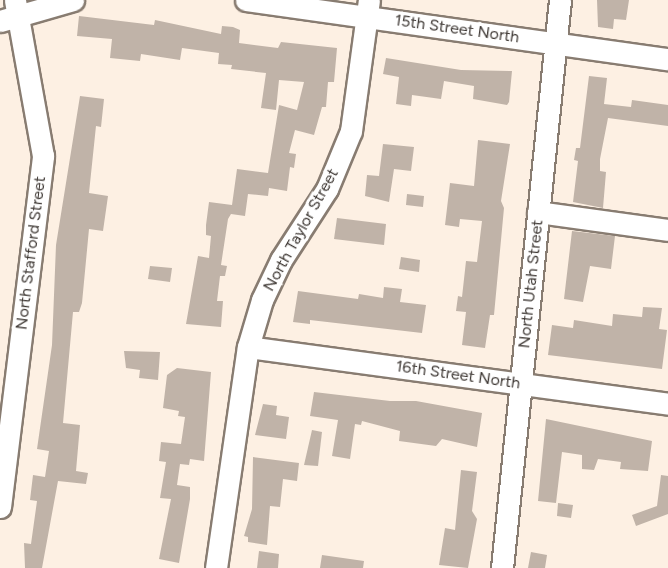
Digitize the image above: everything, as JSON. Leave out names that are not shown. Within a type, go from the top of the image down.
[{"type":"street","points":[[11,12],[73,0]]},
{"type":"street","name":"15th Street North","points":[[246,0],[368,8],[557,43],[668,59]]},
{"type":"street","name":"North Utah Street","points":[[502,568],[560,0]]},
{"type":"street","name":"North Taylor Street","points":[[216,568],[249,347],[262,300],[281,260],[327,189],[351,131],[368,8]]},
{"type":"street","name":"North Stafford Street","points":[[0,507],[43,156],[11,12]]},
{"type":"street","points":[[538,212],[668,230]]},
{"type":"street","name":"16th Street North","points":[[249,347],[668,404]]},
{"type":"building","points":[[597,0],[629,0],[626,20],[614,19],[613,29],[598,27]]},
{"type":"building","points":[[79,16],[154,25],[155,20],[221,34],[222,26],[233,27],[240,30],[239,43],[278,48],[281,42],[337,48],[334,82],[328,82],[326,107],[322,107],[314,135],[295,130],[289,153],[296,154],[294,168],[290,167],[287,191],[269,188],[268,196],[248,194],[245,216],[231,214],[228,219],[221,265],[227,266],[225,276],[220,276],[217,301],[223,301],[221,327],[186,324],[198,256],[209,258],[211,236],[206,235],[206,225],[209,202],[232,205],[237,169],[268,173],[279,105],[297,110],[304,82],[279,80],[276,110],[261,108],[266,73],[231,69],[232,65],[218,64],[219,53],[182,48],[180,60],[141,54],[140,61],[110,58],[112,39],[77,36]]},
{"type":"building","points":[[386,58],[461,70],[512,71],[509,102],[507,105],[473,99],[474,86],[444,81],[441,99],[412,95],[411,106],[396,104],[399,77],[383,74]]},
{"type":"building","points":[[589,76],[607,78],[604,104],[631,107],[632,100],[668,105],[668,126],[608,118],[600,159],[600,171],[606,172],[603,208],[573,202],[578,161],[574,160],[576,148],[580,148]]},
{"type":"building","points":[[80,96],[104,99],[101,127],[96,126],[89,193],[108,196],[103,231],[89,229],[82,303],[79,312],[73,312],[63,423],[80,425],[76,471],[88,473],[86,484],[58,481],[42,568],[25,568],[24,543],[31,544],[37,501],[30,500],[33,475],[45,477],[49,451],[37,449],[52,345],[56,245]]},
{"type":"building","points":[[478,140],[510,144],[501,201],[504,208],[494,315],[490,315],[485,348],[462,345],[466,312],[456,311],[458,296],[462,297],[466,261],[477,262],[482,221],[460,219],[459,227],[445,225],[450,183],[474,186]]},
{"type":"building","points":[[383,144],[414,147],[411,171],[394,169],[389,202],[365,196],[367,175],[379,176]]},
{"type":"building","points":[[407,194],[424,196],[423,207],[406,205]]},
{"type":"building","points":[[337,218],[386,224],[384,245],[334,239]]},
{"type":"building","points":[[572,231],[615,236],[611,269],[590,266],[583,302],[564,299]]},
{"type":"building","points":[[401,257],[420,260],[419,272],[399,269]]},
{"type":"building","points":[[150,266],[172,268],[170,282],[148,279]]},
{"type":"building","points":[[384,287],[402,289],[400,302],[426,305],[422,333],[310,320],[310,324],[293,322],[298,291],[358,299],[359,294],[383,298]]},
{"type":"building","points":[[643,307],[662,308],[659,329],[667,330],[662,369],[548,355],[552,325],[573,328],[574,320],[612,326],[613,314],[642,317]]},
{"type":"building","points":[[124,351],[160,352],[158,380],[139,378],[140,370],[126,368]]},
{"type":"building","points":[[177,368],[211,372],[204,461],[190,459],[189,465],[180,464],[177,485],[190,487],[190,499],[179,563],[159,559],[171,499],[160,498],[166,462],[159,461],[161,442],[181,444],[185,417],[178,416],[179,411],[163,408],[167,375]]},
{"type":"building","points":[[314,392],[390,401],[416,401],[482,413],[477,447],[442,439],[436,446],[399,441],[400,431],[362,421],[361,425],[355,424],[350,459],[332,456],[338,420],[310,416]]},
{"type":"building","points":[[263,404],[277,406],[276,415],[289,417],[286,439],[255,435]]},
{"type":"building","points":[[546,419],[652,441],[648,471],[620,469],[621,462],[598,459],[594,470],[582,469],[582,455],[562,452],[556,503],[538,501]]},
{"type":"building","points":[[312,430],[322,432],[318,466],[304,465]]},
{"type":"building","points":[[253,457],[299,463],[297,481],[283,479],[280,507],[270,506],[267,545],[248,542],[248,537],[244,536],[252,509]]},
{"type":"building","points":[[461,470],[477,472],[472,511],[477,519],[468,568],[439,565],[445,528],[455,530]]},
{"type":"building","points":[[661,475],[668,476],[668,514],[636,526],[632,515],[657,506]]},
{"type":"building","points":[[558,503],[573,505],[571,518],[557,516]]},
{"type":"building","points":[[259,551],[279,554],[278,568],[257,568]]},
{"type":"building","points":[[531,552],[547,555],[545,568],[528,568]]},
{"type":"building","points":[[322,555],[364,561],[363,568],[320,568]]}]
